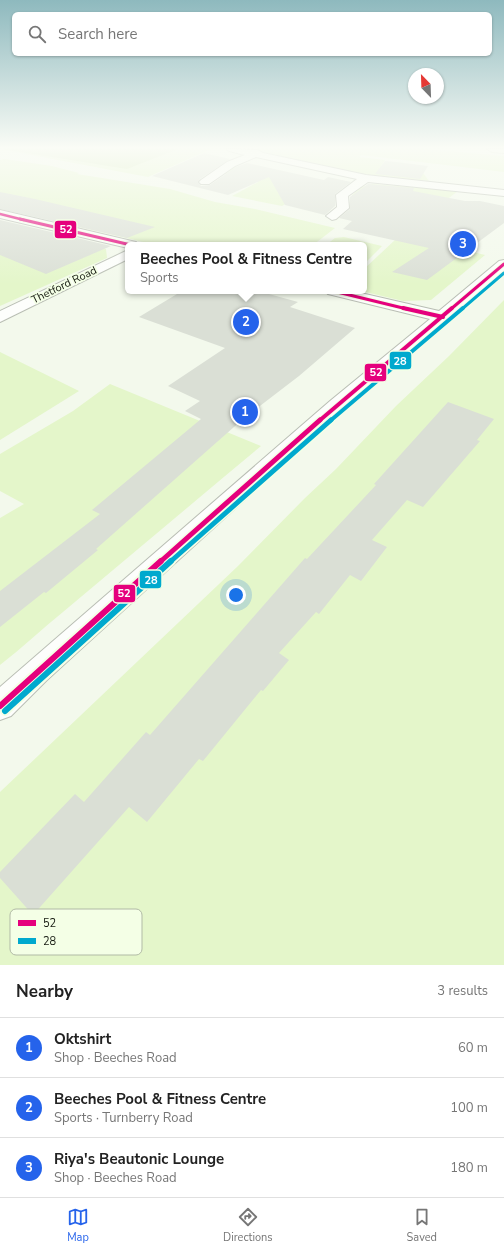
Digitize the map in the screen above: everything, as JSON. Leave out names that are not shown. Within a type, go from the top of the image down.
[{"type":"main road","points":[[332,216],[343,208],[342,195],[343,194]]},
{"type":"main road","points":[[0,214],[125,244]]},
{"type":"main road","name":"Thetford Road","points":[[0,317],[125,255]]},
{"type":"main road","points":[[0,706],[37,671],[332,410],[504,264]]},
{"type":"main road","points":[[345,294],[443,317]]},
{"type":"green space","points":[[0,194],[187,194],[215,202],[255,209],[335,228],[317,242],[143,242],[0,208]]},
{"type":"green space","points":[[236,194],[301,194],[282,206],[232,196]]},
{"type":"green space","points":[[454,194],[402,234],[485,255],[431,300],[403,301],[367,292],[367,266],[395,240],[352,201],[352,195]]},
{"type":"green space","points":[[38,232],[106,249],[107,258],[0,306],[0,253]]},
{"type":"green space","points":[[344,237],[365,242],[330,242],[335,238]]},
{"type":"green space","points":[[367,242],[382,246],[367,261]]},
{"type":"green space","points":[[504,300],[504,965],[0,965],[0,792],[238,566],[336,469],[396,406],[449,356]]},
{"type":"green space","points":[[0,352],[79,391],[0,440]]},
{"type":"green space","points":[[110,384],[261,446],[0,665],[0,518],[24,504],[0,491],[0,454],[73,411]]},
{"type":"building","points":[[0,194],[10,194],[155,227],[127,238],[0,209]]},
{"type":"building","points":[[279,194],[335,194],[335,206],[325,215],[285,205]]},
{"type":"building","points":[[354,194],[429,194],[465,201],[480,201],[504,206],[504,223],[427,280],[392,272],[429,248],[343,229],[352,221],[339,218],[350,209],[350,197]]},
{"type":"building","points":[[0,220],[111,246],[46,274],[0,255]]},
{"type":"building","points":[[177,294],[269,294],[298,302],[290,307],[355,328],[299,376],[243,419],[96,549],[98,550],[46,593],[44,592],[0,627],[0,591],[100,514],[92,510],[201,419],[185,411],[200,401],[168,386],[225,348],[139,317]]},
{"type":"building","points":[[448,402],[494,419],[477,440],[480,441],[423,507],[407,500],[372,540],[387,547],[361,581],[350,575],[319,614],[316,612],[279,653],[289,660],[263,691],[261,690],[203,761],[199,759],[147,822],[129,807],[38,909],[28,909],[0,878],[0,872],[75,794],[84,802],[146,732],[150,735],[305,558],[307,559],[376,485],[374,484]]},
{"type":"transit line","name":"52","points":[[0,214],[125,244]]},
{"type":"transit line","name":"52","points":[[0,706],[37,671],[337,405],[504,264]]},
{"type":"transit line","name":"28","points":[[5,711],[42,676],[342,410],[504,273]]},
{"type":"transit line","name":"52","points":[[346,294],[443,317]]},
{"type":"place","name":"Riya's Beautonic Lounge","points":[[463,244]]},
{"type":"place","name":"Beeches Pool & Fitness Centre","points":[[246,322]]},
{"type":"place","name":"Oktshirt","points":[[245,412]]}]
